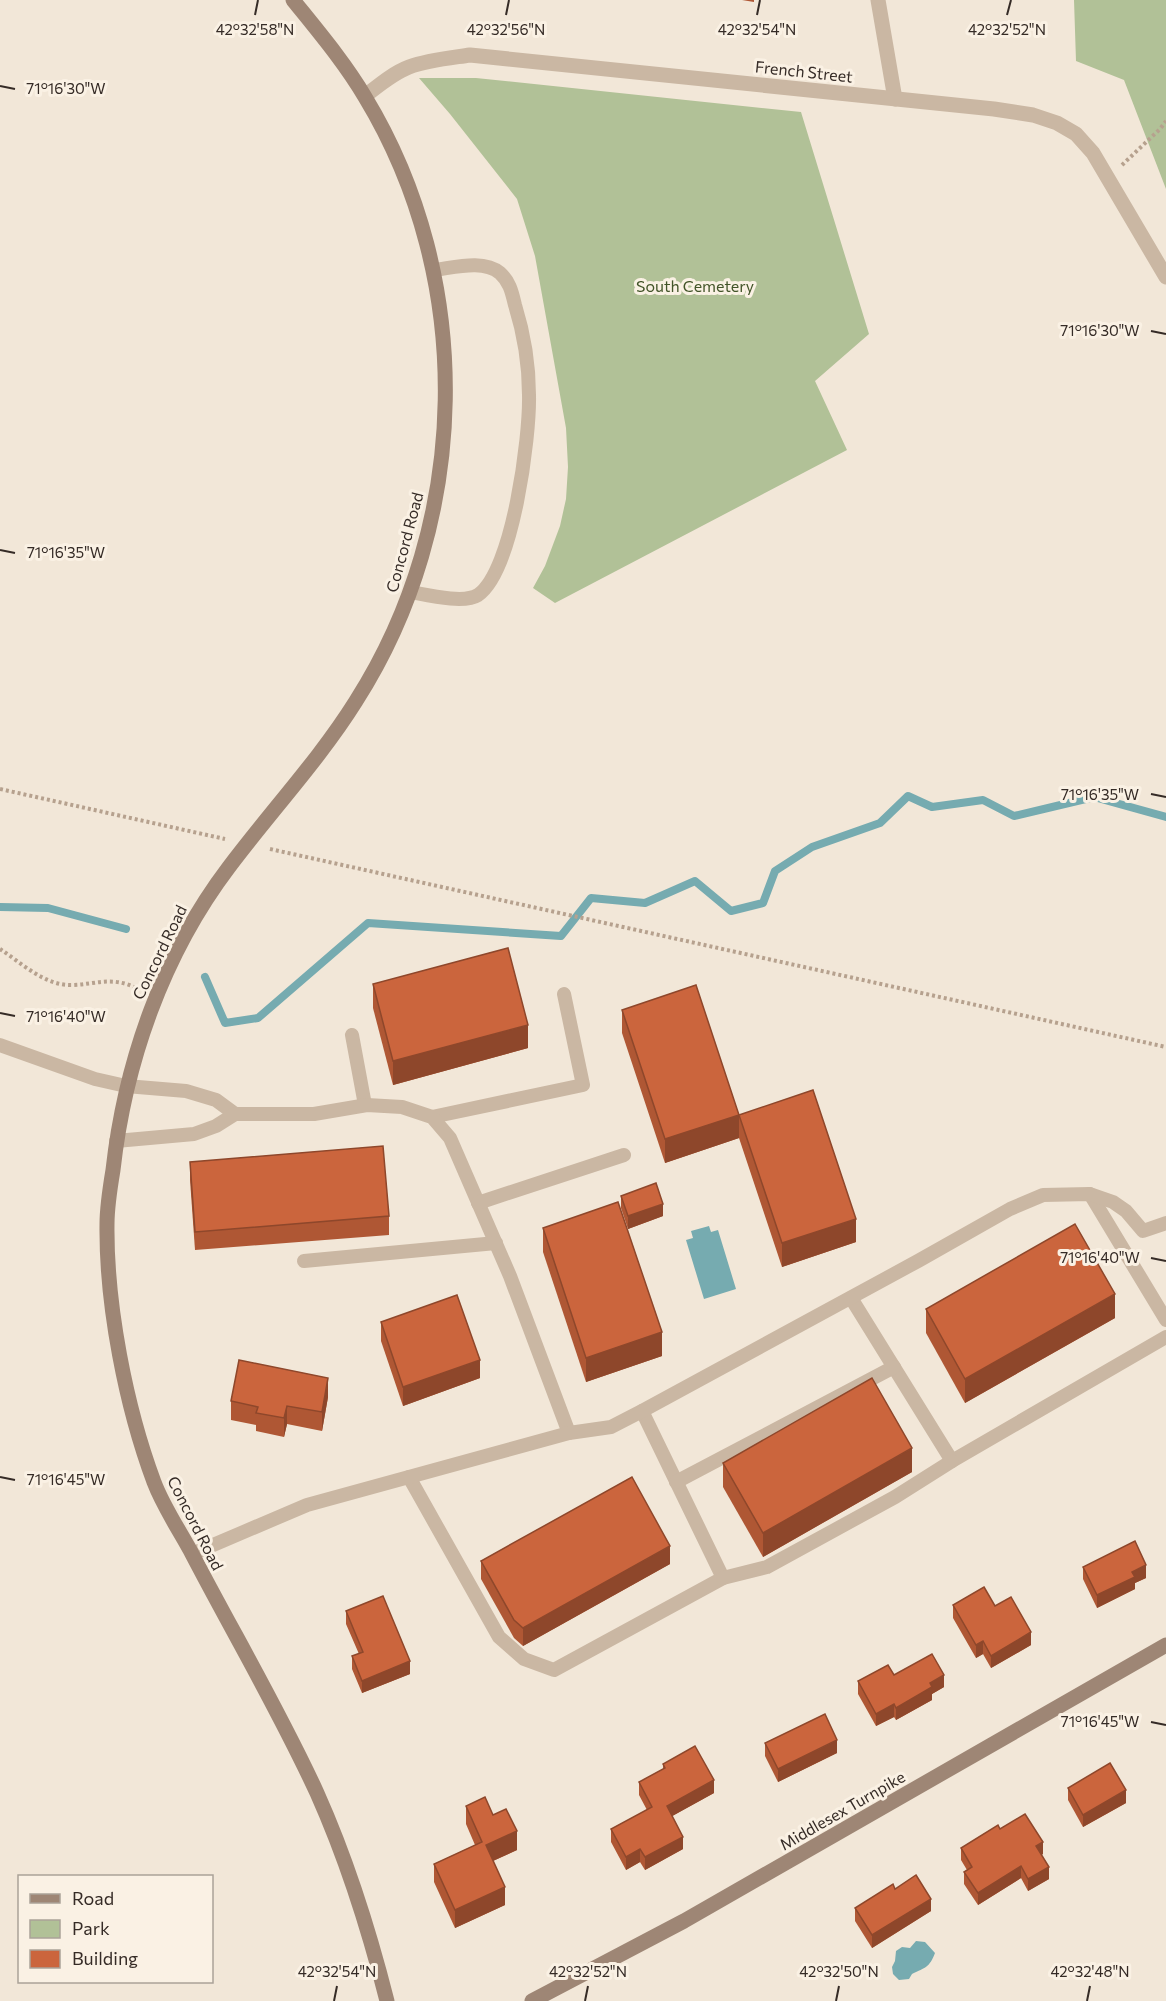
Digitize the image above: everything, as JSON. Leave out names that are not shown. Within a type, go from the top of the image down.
[{"type":"main road","name":"Concord Road","points":[[294,0],[365,96],[406,180],[423,225],[442,316],[446,364],[446,415],[442,461],[423,554],[410,592],[377,666],[356,701],[305,772],[247,844],[198,911],[154,998],[126,1086],[116,1141],[106,1222],[111,1309],[131,1405],[155,1485],[317,1794],[365,1921],[387,2001]]},
{"type":"main road","name":"Middlesex Turnpike","points":[[532,2001],[684,1921],[1166,1645]]},
{"type":"street","points":[[878,0],[896,99]]},
{"type":"street","name":"French Street","points":[[365,96],[407,67],[433,60],[470,55],[994,109],[1033,116],[1057,123],[1076,134],[1093,153],[1166,277]]},
{"type":"lane","points":[[410,592],[465,599],[476,597],[484,590],[493,577],[507,541],[517,505],[528,432],[530,395],[526,354],[509,284],[500,273],[489,267],[474,266],[433,270]]},
{"type":"lane","points":[[116,1141],[194,1134],[216,1126],[235,1114],[314,1114],[365,1105],[402,1107],[432,1117],[583,1085],[564,994]]},
{"type":"lane","points":[[352,1035],[365,1105]]},
{"type":"lane","points":[[0,1046],[69,1070],[126,1086],[186,1091],[216,1100],[235,1114]]},
{"type":"lane","points":[[432,1117],[450,1138],[496,1243],[568,1433]]},
{"type":"lane","points":[[478,1203],[624,1155]]},
{"type":"lane","points":[[192,1554],[307,1505],[568,1433],[611,1427],[851,1298],[1010,1209],[1043,1195],[1089,1194],[1113,1202],[1126,1211],[1143,1231],[1166,1223]]},
{"type":"lane","points":[[1089,1194],[1166,1320]]},
{"type":"lane","points":[[304,1261],[496,1243]]},
{"type":"lane","points":[[851,1298],[952,1461]]},
{"type":"lane","points":[[409,1477],[499,1637],[524,1659],[554,1670],[723,1578],[767,1567],[895,1497],[952,1461],[1166,1337]]},
{"type":"lane","points":[[676,1482],[894,1367]]},
{"type":"lane","points":[[642,1411],[723,1578]]},
{"type":"path","points":[[1108,177],[1166,121]]},
{"type":"path","points":[[0,789],[1166,1047]]},
{"type":"path","points":[[0,949],[43,977],[68,985],[99,981],[127,983],[154,998]]},
{"type":"green space","points":[[1074,0],[1166,0],[1166,189],[1124,80],[1076,61]]},
{"type":"green space","name":"South Cemetery","points":[[419,78],[476,78],[801,112],[869,334],[815,381],[847,450],[555,603],[533,588],[545,566],[560,526],[566,499],[568,467],[566,428],[535,256],[517,199]]},
{"type":"water","points":[[709,1226],[711,1232],[718,1230],[736,1289],[704,1299],[686,1240],[693,1238],[691,1231]]},
{"type":"water","points":[[916,1941],[925,1942],[935,1953],[933,1958],[927,1966],[912,1974],[909,1979],[899,1980],[893,1974],[892,1967],[896,1951],[902,1947],[910,1948]]},
{"type":"building","points":[[508,948],[528,1025],[393,1061],[373,984]]},
{"type":"building","points":[[696,985],[739,1115],[665,1139],[622,1010]]},
{"type":"building","points":[[813,1090],[856,1219],[782,1243],[739,1115]]},
{"type":"building","points":[[383,1146],[389,1216],[195,1232],[190,1162]]},
{"type":"building","points":[[656,1183],[663,1204],[628,1216],[621,1196]]},
{"type":"building","points":[[618,1202],[662,1332],[586,1358],[543,1228]]},
{"type":"building","points":[[1075,1224],[1115,1294],[965,1379],[926,1309]]},
{"type":"building","points":[[457,1295],[480,1360],[403,1387],[381,1322]]},
{"type":"building","points":[[239,1360],[328,1378],[322,1412],[287,1406],[284,1418],[256,1413],[258,1407],[231,1401]]},
{"type":"building","points":[[872,1378],[912,1448],[763,1533],[723,1463]]},
{"type":"building","points":[[632,1477],[670,1546],[523,1628],[514,1620],[481,1561]]},
{"type":"building","points":[[1135,1541],[1146,1565],[1132,1572],[1135,1577],[1097,1595],[1083,1567]]},
{"type":"building","points":[[984,1587],[995,1606],[1011,1597],[1031,1632],[991,1656],[983,1641],[976,1645],[953,1605]]},
{"type":"building","points":[[383,1596],[410,1661],[362,1681],[352,1656],[363,1652],[346,1611]]},
{"type":"building","points":[[932,1654],[944,1675],[930,1683],[932,1687],[896,1708],[894,1704],[876,1714],[858,1681],[888,1665],[894,1675]]},
{"type":"building","points":[[825,1714],[837,1740],[778,1769],[765,1743]]},
{"type":"building","points":[[695,1746],[714,1780],[667,1806],[683,1837],[645,1857],[640,1849],[626,1857],[611,1829],[652,1807],[639,1782],[665,1768],[663,1764]]},
{"type":"building","points":[[1110,1763],[1126,1790],[1083,1815],[1068,1788]]},
{"type":"building","points":[[485,1797],[493,1815],[506,1809],[517,1831],[486,1845],[505,1887],[455,1910],[434,1864],[482,1842],[466,1806]]},
{"type":"building","points":[[1025,1814],[1043,1842],[1036,1846],[1049,1867],[1028,1879],[1021,1866],[978,1893],[964,1872],[972,1867],[961,1848],[998,1825],[1000,1829]]},
{"type":"building","points":[[916,1875],[931,1899],[872,1935],[855,1908],[893,1884],[895,1889]]},
{"type":"waterway","points":[[205,977],[225,1023],[258,1018],[368,923],[561,936],[591,898],[645,903],[695,881],[731,911],[763,903],[775,871],[812,847],[880,823],[908,796],[932,807],[983,800],[1014,816],[1094,797],[1166,817]]},
{"type":"waterway","points":[[0,907],[48,908],[126,929]]}]
